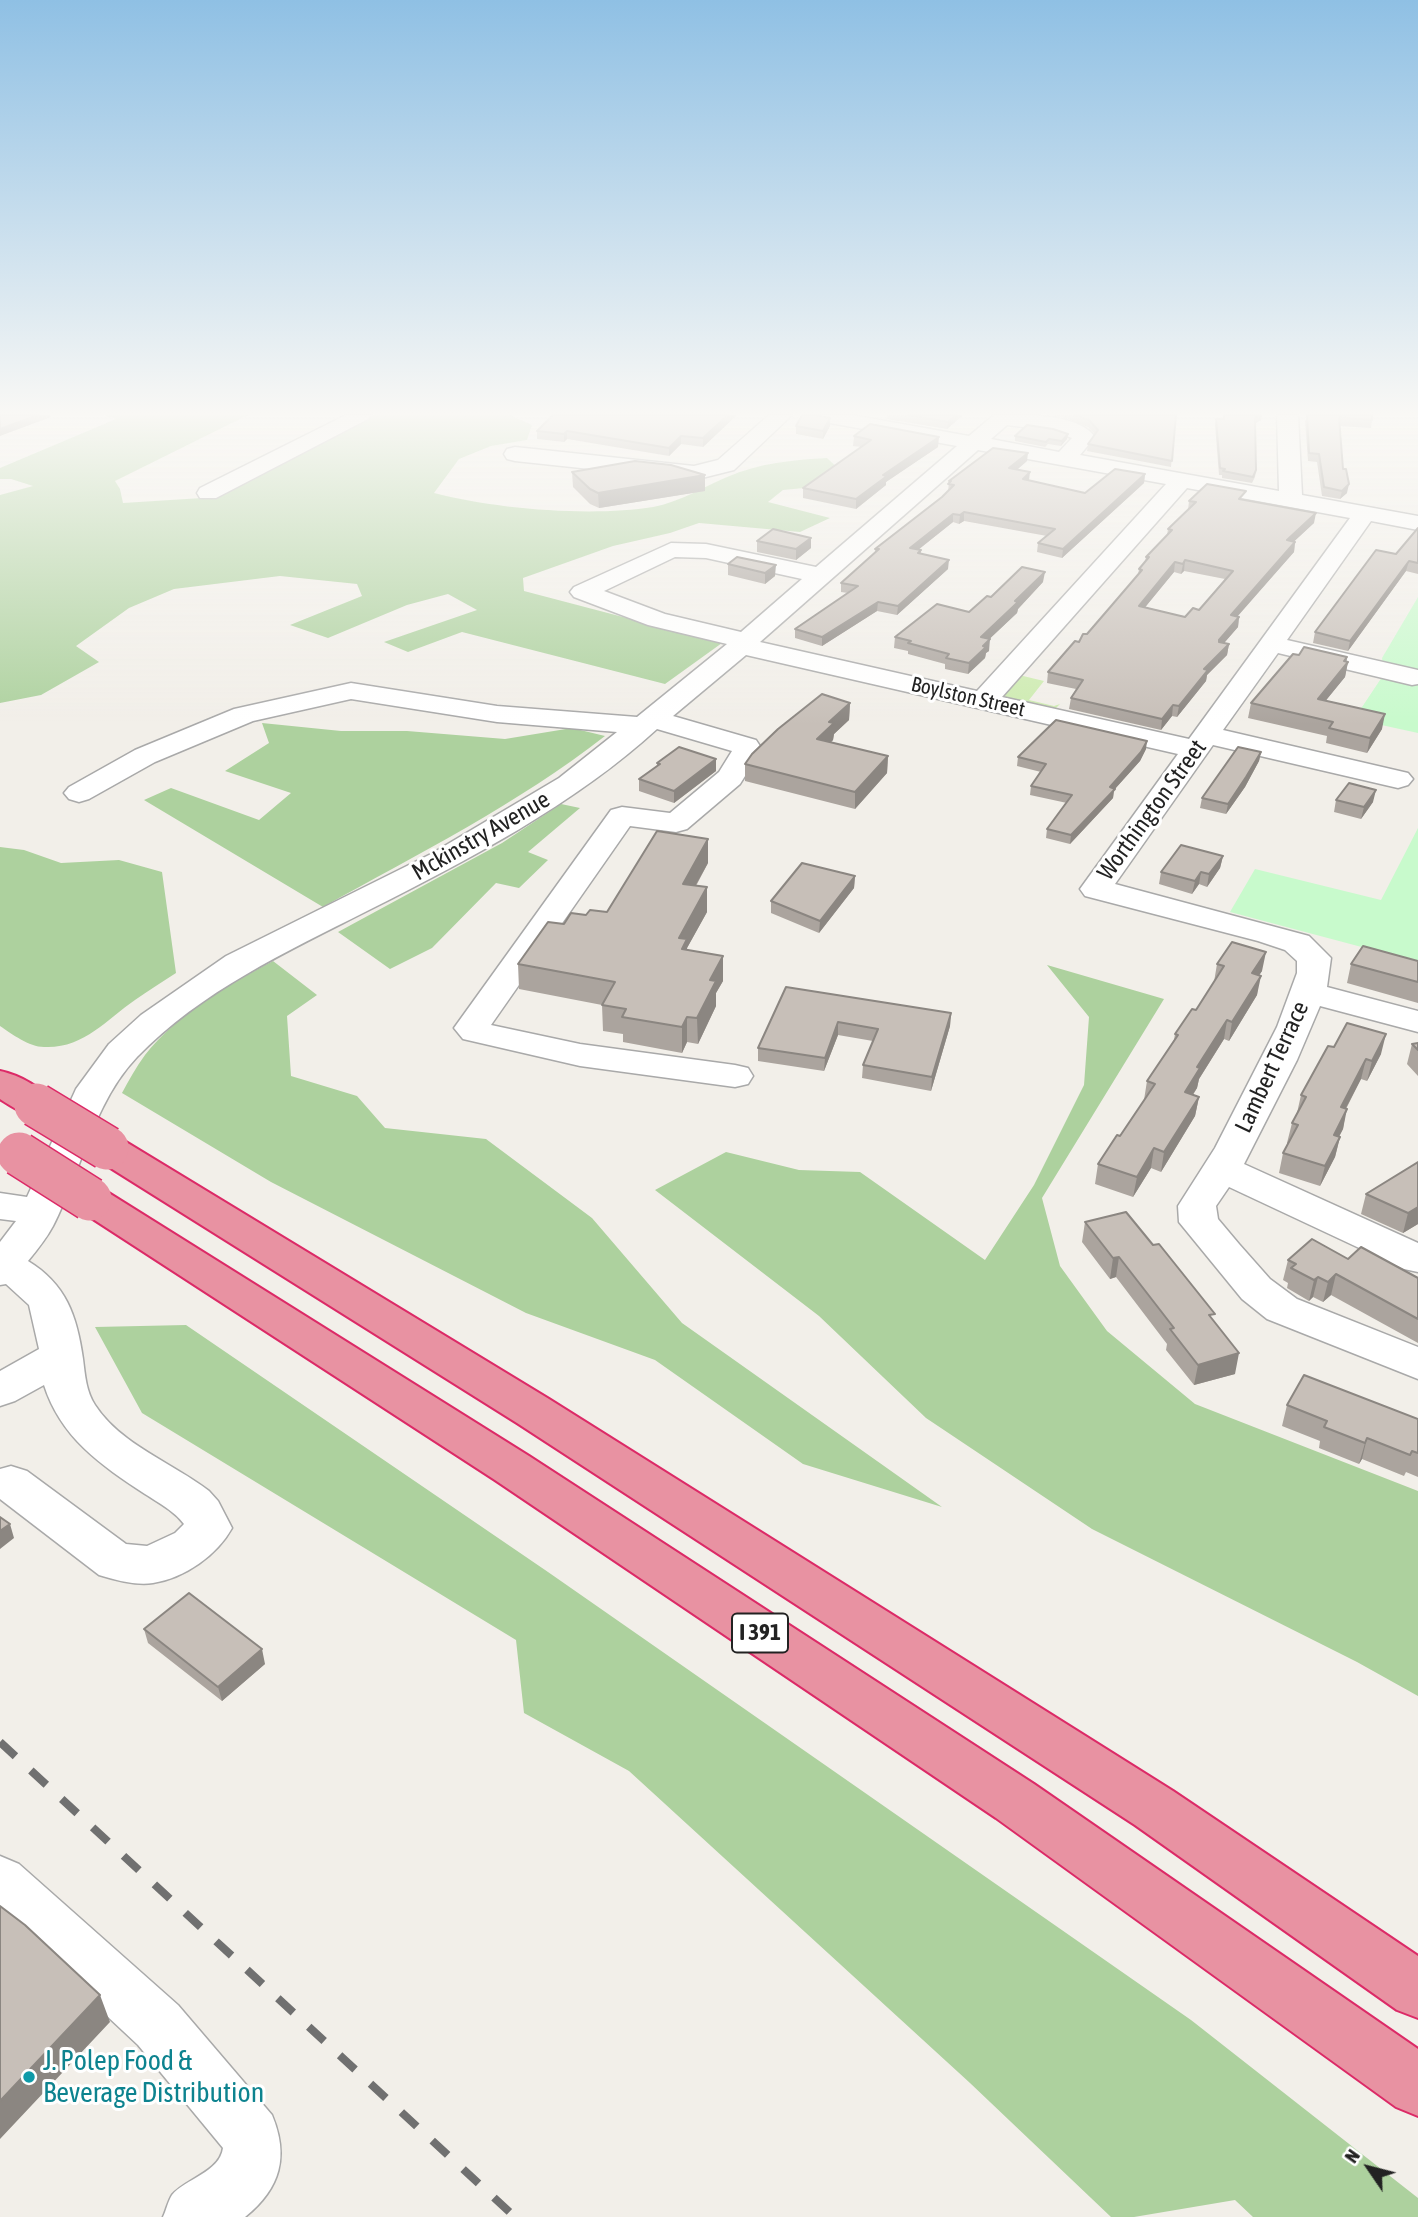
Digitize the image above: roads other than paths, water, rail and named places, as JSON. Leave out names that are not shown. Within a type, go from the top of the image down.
[{"type":"highway","name":"I 391","points":[[0,1082],[533,1411],[1131,1793],[1418,1990]]},
{"type":"highway","name":"I 391","points":[[10,1148],[512,1468],[1015,1801],[1418,2085]]},
{"type":"street","name":"Mckinstry Avenue","points":[[3,1268],[33,1226],[94,1089],[122,1052],[153,1022],[238,963],[380,894],[506,824],[569,784],[743,644],[888,518]]},
{"type":"street","points":[[983,701],[1147,518]]},
{"type":"street","name":"Worthington Street","points":[[1308,992],[1315,971],[1314,958],[1297,943],[1096,889],[1361,518]]},
{"type":"street","points":[[1391,518],[1418,523]]},
{"type":"street","name":"Boylston Street","points":[[821,576],[706,551],[671,550],[583,592],[657,620],[743,644],[983,701],[1398,779]]},
{"type":"street","points":[[1271,644],[1412,677]]},
{"type":"street","points":[[79,793],[145,756],[244,715],[351,691],[497,714],[649,722],[746,746],[748,749],[730,778],[676,823],[622,816],[471,1028],[475,1032],[580,1055],[735,1076]]},
{"type":"street","name":"Lambert Terrace","points":[[1418,1022],[1308,992],[1254,1111],[1222,1169],[1197,1206],[1199,1222],[1256,1289],[1282,1309],[1418,1364]]},
{"type":"street","points":[[1222,1169],[1418,1259]]},
{"type":"street","points":[[0,1206],[40,1211]]},
{"type":"street","points":[[3,1268],[46,1293],[52,1307],[64,1387],[81,1422],[142,1469],[202,1509],[209,1528],[191,1546],[152,1565],[116,1562],[11,1483]]},
{"type":"street","points":[[0,1390],[61,1356]]},
{"type":"street","points":[[0,1881],[158,2025],[251,2136],[254,2149],[252,2166],[236,2185],[194,2217]]},
{"type":"railway","points":[[0,1742],[515,2217]]},
{"type":"place","name":"J. Polep Food & Beverage Distribution","points":[[29,2077]]}]
